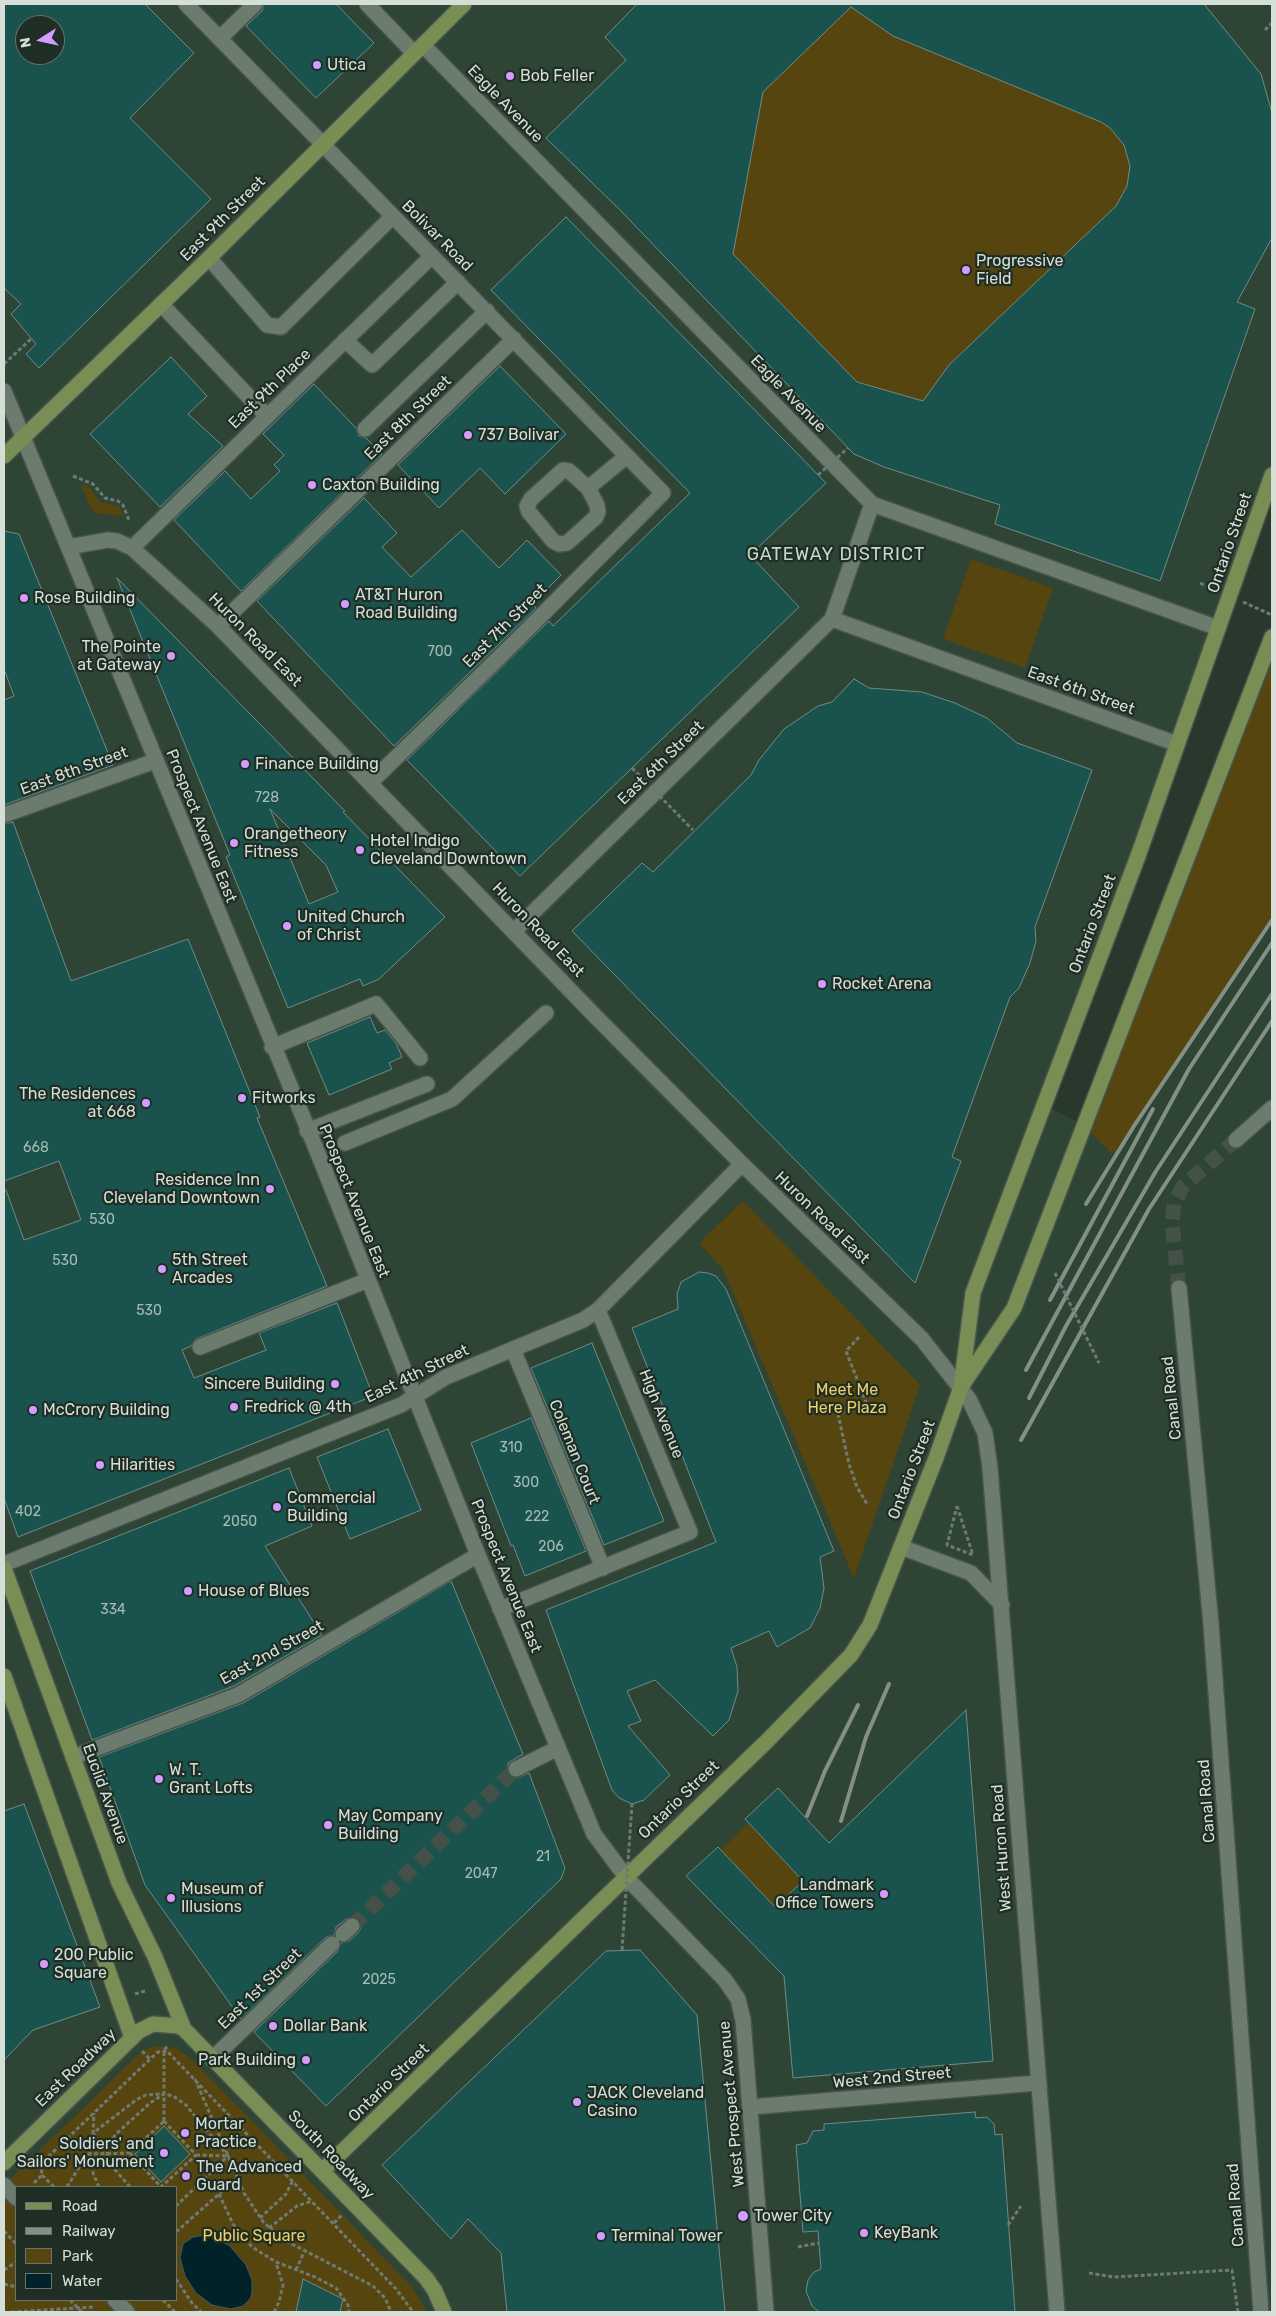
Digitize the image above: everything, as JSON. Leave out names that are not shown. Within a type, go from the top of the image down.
[{"type":"main road","name":"East 9th Street","points":[[4,456],[209,258],[464,4]]},
{"type":"main road","name":"Ontario Street","points":[[322,2171],[626,1877],[851,1655],[870,1625],[936,1458],[961,1387],[973,1293],[1138,856],[1272,476]]},
{"type":"main road","name":"Ontario Street","points":[[961,1387],[1014,1308],[1272,637]]},
{"type":"main road","name":"Euclid Avenue","points":[[4,1566],[119,1883],[154,1956],[184,2029]]},
{"type":"main road","points":[[4,1676],[132,2038]]},
{"type":"main road","name":"East Roadway","points":[[4,2163],[139,2031],[154,2024],[170,2024],[184,2029]]},
{"type":"main road","name":"South Roadway","points":[[184,2029],[426,2278],[435,2291],[444,2312]]},
{"type":"street","name":"Bolivar Road","points":[[186,4],[662,493]]},
{"type":"street","points":[[220,38],[255,4]]},
{"type":"street","name":"Eagle Avenue","points":[[367,4],[419,49],[872,504],[1218,628]]},
{"type":"street","points":[[209,258],[267,325],[281,327],[393,216]]},
{"type":"street","name":"East 9th Place","points":[[132,548],[432,256]]},
{"type":"street","points":[[345,340],[372,364],[458,282]]},
{"type":"street","points":[[161,304],[267,416]]},
{"type":"street","points":[[365,430],[487,312]]},
{"type":"street","name":"East 8th Street","points":[[218,626],[514,339]]},
{"type":"street","name":"Prospect Avenue East","points":[[4,392],[368,1280],[500,1609],[594,1834],[626,1877]]},
{"type":"street","points":[[588,488],[627,456]]},
{"type":"street","points":[[563,470],[569,471],[588,488],[597,505],[598,512],[596,517],[566,543],[553,542],[529,512],[527,506],[531,499],[563,470]]},
{"type":"street","name":"East 7th Street","points":[[371,782],[517,640],[662,493]]},
{"type":"street","name":"East 6th Street","points":[[514,931],[832,619],[872,504]]},
{"type":"street","name":"Huron Road East","points":[[68,547],[108,540],[117,541],[132,548],[218,626],[742,1164],[922,1339],[961,1387]]},
{"type":"street","name":"East 6th Street","points":[[832,619],[1177,744]]},
{"type":"street","name":"East 8th Street","points":[[4,815],[155,761]]},
{"type":"street","points":[[272,1047],[376,1004],[420,1058]]},
{"type":"street","points":[[345,1143],[452,1099],[546,1014]]},
{"type":"street","points":[[307,1131],[427,1084]]},
{"type":"street","points":[[1236,1140],[1272,1108]]},
{"type":"street","name":"East 4th Street","points":[[4,1566],[415,1398],[446,1377],[583,1320],[598,1310],[742,1164]]},
{"type":"street","points":[[200,1347],[368,1280]]},
{"type":"street","name":"Canal Road","points":[[1179,1288],[1211,1624],[1261,2312]]},
{"type":"street","name":"High Avenue","points":[[598,1310],[690,1532],[603,1568]]},
{"type":"street","name":"Coleman Court","points":[[513,1349],[603,1568]]},
{"type":"street","name":"West Huron Road","points":[[961,1387],[977,1414],[988,1445],[1002,1606],[1037,2083],[1057,2312]]},
{"type":"street","points":[[901,1547],[971,1573],[1002,1606]]},
{"type":"street","name":"East 2nd Street","points":[[73,1757],[238,1695],[478,1555]]},
{"type":"street","points":[[500,1609],[603,1568]]},
{"type":"street","points":[[516,1770],[558,1748]]},
{"type":"street","name":"West Prospect Avenue","points":[[626,1877],[725,1980],[738,1999],[743,2020],[766,2312]]},
{"type":"street","name":"East 1st Street","points":[[212,2059],[342,1934]]},
{"type":"street","name":"West 2nd Street","points":[[750,2107],[1037,2083]]},
{"type":"street","points":[[4,2185],[15,2197]]},
{"type":"street","points":[[116,2301],[127,2312]]},
{"type":"path","points":[[1265,30],[1272,23]]},
{"type":"path","points":[[4,364],[32,338]]},
{"type":"path","points":[[818,475],[848,448]]},
{"type":"path","points":[[73,476],[93,484],[105,498],[118,501],[123,505],[129,520]]},
{"type":"path","points":[[632,768],[693,830]]},
{"type":"path","points":[[1055,1273],[1099,1362]]},
{"type":"path","points":[[858,1337],[846,1351],[866,1402],[838,1414],[849,1464],[857,1487],[867,1504]]},
{"type":"path","points":[[957,1506],[973,1555],[947,1545],[949,1537],[957,1506]]},
{"type":"path","points":[[622,1950],[632,1804]]},
{"type":"path","points":[[135,1994],[145,1991]]},
{"type":"path","points":[[53,2186],[42,2175],[41,2165],[150,2059],[168,2046]]},
{"type":"path","points":[[164,2050],[193,2076],[334,2223],[400,2293],[412,2312]]},
{"type":"path","points":[[164,2050],[164,2121],[196,2155]]},
{"type":"path","points":[[142,2051],[150,2059]]},
{"type":"path","points":[[193,2076],[239,2182],[260,2218],[269,2228],[304,2252],[373,2286],[386,2298],[391,2312]]},
{"type":"path","points":[[129,2186],[111,2166],[107,2153],[108,2145],[116,2134],[150,2103],[164,2094]]},
{"type":"path","points":[[93,2135],[101,2125],[136,2100],[146,2095],[164,2094],[173,2096],[186,2106],[228,2156]]},
{"type":"path","points":[[94,2112],[90,2154],[93,2173],[99,2186]]},
{"type":"path","points":[[68,2186],[83,2159],[90,2154],[130,2153],[164,2121]]},
{"type":"path","points":[[47,2150],[51,2154]]},
{"type":"path","points":[[269,2156],[273,2152]]},
{"type":"path","points":[[130,2153],[160,2186]]},
{"type":"path","points":[[162,2186],[196,2155],[228,2156]]},
{"type":"path","points":[[178,2204],[228,2156]]},
{"type":"path","points":[[34,2183],[42,2175]]},
{"type":"path","points":[[260,2218],[286,2194],[293,2180]]},
{"type":"path","points":[[178,2232],[227,2187],[239,2182]]},
{"type":"path","points":[[219,2194],[234,2224],[252,2247],[276,2262],[336,2288],[348,2305],[349,2312]]},
{"type":"path","points":[[269,2228],[297,2206],[312,2200]]},
{"type":"path","points":[[1008,2225],[1021,2206]]},
{"type":"path","points":[[334,2223],[342,2216]]},
{"type":"path","points":[[4,2231],[15,2243]]},
{"type":"path","points":[[798,2247],[819,2243]]},
{"type":"path","points":[[296,2270],[304,2252]]},
{"type":"path","points":[[274,2312],[279,2302],[283,2285],[276,2262]]},
{"type":"path","points":[[4,2270],[15,2263]]},
{"type":"path","points":[[1089,2273],[1114,2277],[1232,2270],[1238,2312]]},
{"type":"path","points":[[178,2282],[202,2312]]},
{"type":"path","points":[[71,2301],[82,2312]]},
{"type":"path","points":[[164,2301],[175,2312]]},
{"type":"path","points":[[11,2312],[94,2307]]},
{"type":"shaded area","points":[[4,4],[1272,4],[1272,475],[1043,1103],[1084,1126],[1117,1154],[1272,920],[1272,2312],[4,2312]]},
{"type":"green space","name":"Progressive Field","points":[[637,4],[1211,4],[1208,9],[1261,74],[1272,113],[1272,238],[1237,301],[1255,309],[1160,581],[995,524],[1000,505],[884,467],[854,454],[620,210],[546,138],[626,60],[605,37]]},
{"type":"green space","points":[[81,484],[90,487],[100,502],[119,506],[124,516],[95,513],[90,507]]},
{"type":"green space","points":[[971,559],[1053,588],[1025,668],[943,639]]},
{"type":"green space","points":[[1272,637],[1272,920],[1115,1156],[1084,1126]]},
{"type":"green space","name":"Meet Me Here Plaza","points":[[743,1201],[920,1385],[854,1578],[723,1269],[699,1243]]},
{"type":"green space","points":[[748,1823],[803,1881],[775,1907],[721,1850]]},
{"type":"green space","name":"Public Square","points":[[153,2046],[176,2048],[194,2061],[412,2287],[427,2312],[4,2312],[4,2185],[140,2053]]},
{"type":"water","points":[[205,2235],[229,2245],[246,2265],[252,2280],[252,2293],[250,2299],[243,2306],[231,2309],[212,2305],[196,2293],[185,2276],[180,2258],[183,2244],[193,2237]]},
{"type":"building","points":[[4,4],[145,4],[194,53],[130,118],[211,199],[39,368],[26,354],[36,344],[11,314],[21,304],[4,288]]},
{"type":"building","name":"Utica","points":[[264,4],[336,4],[374,43],[316,98],[246,26],[262,11]]},
{"type":"building","name":"Progressive Field","points":[[637,4],[1204,4],[1261,74],[1272,113],[1272,238],[1237,302],[1255,309],[1160,581],[995,524],[1000,505],[884,467],[854,454],[620,210],[546,138],[626,60],[605,37]],"holes":[[[851,7],[893,36],[1101,122],[1110,128],[1124,145],[1130,166],[1127,186],[1116,206],[949,365],[923,401],[857,382],[733,254],[763,92]]]},
{"type":"building","points":[[566,217],[826,483],[750,555],[799,607],[520,876],[407,760],[549,621],[553,626],[690,493],[491,290]]},
{"type":"building","points":[[171,357],[207,396],[188,414],[223,446],[160,507],[90,434]]},
{"type":"building","name":"737 Bolivar","points":[[500,366],[566,434],[505,494],[480,468],[439,508],[398,465]]},
{"type":"building","name":"Caxton Building","points":[[314,384],[356,428],[359,436],[366,438],[382,454],[241,591],[174,520],[225,471],[251,499],[280,471],[274,465],[284,455],[263,434]]},
{"type":"building","points":[[364,498],[397,533],[382,547],[411,577],[462,530],[499,568],[527,540],[561,575],[532,604],[536,608],[394,746],[257,601]]},
{"type":"building","points":[[4,531],[19,534],[113,765],[4,805],[4,700],[14,696],[4,669]]},
{"type":"building","points":[[117,578],[345,811],[343,812],[445,917],[379,979],[363,986],[360,979],[288,1008],[226,857],[230,855]],"holes":[[[270,809],[326,865],[338,892],[309,904]]]},
{"type":"building","name":"Rocket Arena","points":[[854,679],[869,688],[922,692],[955,703],[987,718],[1017,743],[1092,770],[1035,927],[1036,941],[1030,963],[1019,988],[1010,997],[952,1157],[961,1161],[915,1283],[572,931],[642,863],[653,872],[751,775],[759,760],[784,729],[818,706],[832,702]]},
{"type":"building","points":[[13,822],[71,981],[188,939],[260,1117],[257,1118],[327,1286],[196,1339],[191,1346],[182,1350],[194,1378],[266,1350],[259,1333],[337,1303],[373,1396],[18,1537],[4,1498],[4,1190],[6,1190],[24,1240],[81,1220],[59,1161],[4,1181],[4,824]]},
{"type":"building","points":[[370,1017],[377,1033],[385,1030],[396,1043],[402,1057],[389,1063],[392,1069],[329,1095],[307,1043]]},
{"type":"building","points":[[699,1272],[716,1276],[726,1289],[834,1551],[820,1557],[824,1588],[820,1608],[810,1628],[777,1647],[769,1631],[731,1648],[737,1667],[738,1691],[729,1720],[713,1736],[655,1680],[627,1691],[641,1721],[628,1726],[670,1775],[644,1800],[632,1804],[619,1798],[612,1790],[546,1610],[716,1542],[632,1328],[678,1309],[677,1294],[681,1282]]},
{"type":"building","points":[[592,1343],[664,1521],[604,1545],[531,1368]]},
{"type":"building","points":[[531,1418],[586,1551],[525,1576],[513,1545],[511,1546],[471,1443]]},
{"type":"building","points":[[388,1429],[421,1510],[350,1539],[317,1457]]},
{"type":"building","points":[[289,1468],[312,1526],[265,1546],[322,1635],[234,1686],[92,1740],[30,1571]]},
{"type":"building","points":[[451,1581],[523,1754],[508,1763],[507,1773],[516,1778],[529,1773],[565,1868],[561,1879],[326,2106],[254,2032],[338,1951],[341,1943],[349,1941],[358,1933],[361,1928],[359,1920],[354,1917],[346,1919],[336,1927],[334,1935],[326,1937],[241,2019],[145,1885],[99,1757],[243,1703]]},
{"type":"building","name":"Landmark Office Towers","points":[[966,1710],[993,2061],[793,2078],[784,1976],[686,1876],[718,1847],[775,1907],[803,1881],[745,1819],[778,1788],[829,1843]]},
{"type":"building","name":"200 Public Square","points":[[24,1804],[100,2007],[33,2030],[4,2060],[4,1811]]},
{"type":"building","name":"JACK Cleveland Casino","points":[[640,1950],[697,2015],[725,2312],[507,2312],[501,2253],[468,2219],[451,2239],[382,2165],[606,1951]]},
{"type":"building","points":[[975,2112],[976,2118],[987,2117],[994,2124],[995,2135],[1002,2134],[1015,2312],[819,2312],[812,2306],[806,2291],[808,2280],[814,2272],[821,2269],[818,2231],[803,2232],[796,2145],[807,2143],[813,2131],[824,2130],[824,2124]]},
{"type":"building","points":[[164,2126],[190,2154],[161,2182],[135,2154]]},
{"type":"building","points":[[303,2279],[343,2299],[340,2312],[296,2312]]},
{"type":"tunnel","points":[[1179,1288],[1172,1223],[1174,1204],[1183,1186],[1236,1140]]},
{"type":"tunnel","points":[[352,1926],[516,1769]]},
{"type":"railway","points":[[1086,1204],[1134,1126],[1272,920]]},
{"type":"railway","points":[[1026,1370],[1189,1069],[1272,943]]},
{"type":"railway","points":[[1029,1398],[1066,1326],[1156,1171],[1272,994]]},
{"type":"railway","points":[[1021,1440],[1149,1209],[1272,1021]]},
{"type":"railway","points":[[1050,1300],[1153,1109]]},
{"type":"railway","points":[[841,1821],[866,1737],[889,1684]]},
{"type":"railway","points":[[807,1816],[825,1771],[858,1705]]},
{"type":"place","name":"Utica","points":[[317,65]]},
{"type":"place","name":"Bob Feller","points":[[510,76]]},
{"type":"place","name":"Progressive Field","points":[[966,270]]},
{"type":"place","name":"737 Bolivar","points":[[468,435]]},
{"type":"place","name":"Caxton Building","points":[[312,485]]},
{"type":"place","name":"Rose Building","points":[[24,598]]},
{"type":"place","name":"AT&T Huron Road Building","points":[[345,604]]},
{"type":"place","name":"The Pointe at Gateway","points":[[171,656]]},
{"type":"place","name":"Finance Building","points":[[245,764]]},
{"type":"place","name":"Orangetheory Fitness","points":[[234,843]]},
{"type":"place","name":"Hotel Indigo Cleveland Downtown","points":[[360,850]]},
{"type":"place","name":"United Church of Christ","points":[[287,926]]},
{"type":"place","name":"Rocket Arena","points":[[822,984]]},
{"type":"place","name":"Fitworks","points":[[242,1098]]},
{"type":"place","name":"The Residences at 668","points":[[146,1103]]},
{"type":"place","name":"Residence Inn Cleveland Downtown","points":[[270,1189]]},
{"type":"place","name":"5th Street Arcades","points":[[162,1269]]},
{"type":"place","name":"Sincere Building","points":[[335,1384]]},
{"type":"place","name":"Fredrick @ 4th","points":[[234,1407]]},
{"type":"place","name":"McCrory Building","points":[[33,1410]]},
{"type":"place","name":"Hilarities","points":[[100,1465]]},
{"type":"place","name":"Commercial Building","points":[[277,1507]]},
{"type":"place","name":"House of Blues","points":[[188,1591]]},
{"type":"place","name":"W. T. Grant Lofts","points":[[159,1779]]},
{"type":"place","name":"May Company Building","points":[[328,1825]]},
{"type":"place","name":"Landmark Office Towers","points":[[884,1894]]},
{"type":"place","name":"Museum of Illusions","points":[[171,1898]]},
{"type":"place","name":"200 Public Square","points":[[44,1964]]},
{"type":"place","name":"Dollar Bank","points":[[273,2026]]},
{"type":"place","name":"Park Building","points":[[306,2060]]},
{"type":"place","name":"JACK Cleveland Casino","points":[[577,2102]]},
{"type":"place","name":"Mortar Practice","points":[[185,2133]]},
{"type":"place","name":"Soldiers' and Sailors' Monument","points":[[164,2153]]},
{"type":"place","name":"The Advanced Guard","points":[[186,2176]]},
{"type":"place","name":"Tower City","points":[[743,2216]]},
{"type":"place","name":"KeyBank","points":[[864,2233]]},
{"type":"place","name":"Terminal Tower","points":[[601,2236]]},
{"type":"district","name":"GATEWAY DISTRICT","points":[[836,555]]}]
